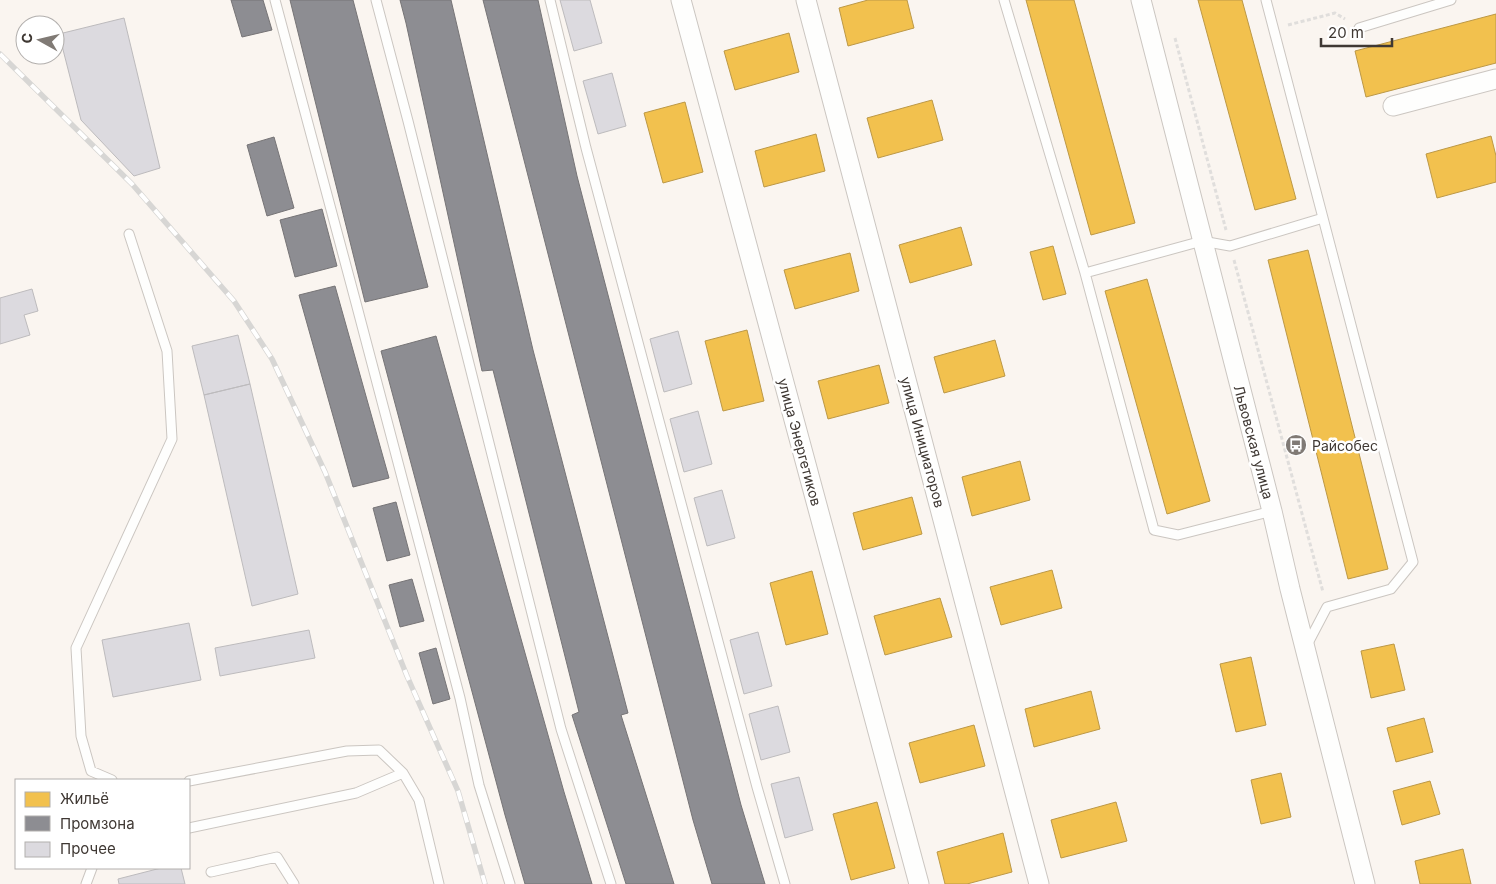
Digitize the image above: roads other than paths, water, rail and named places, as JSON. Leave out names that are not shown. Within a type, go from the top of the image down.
[{"type":"street","name":"улица Энергетиков","points":[[681,0],[919,884]]},
{"type":"street","name":"улица Инициаторов","points":[[806,0],[1039,884]]},
{"type":"street","name":"Львовская улица","points":[[1141,0],[1365,884]]},
{"type":"street","points":[[1394,106],[1496,79]]},
{"type":"lane","points":[[275,0],[458,689],[479,785],[510,884]]},
{"type":"lane","points":[[376,0],[561,729],[611,884]]},
{"type":"lane","points":[[550,0],[594,177],[757,787],[785,884]]},
{"type":"lane","points":[[1004,0],[1085,273],[1154,530],[1178,535],[1272,511]]},
{"type":"lane","points":[[1266,0],[1413,562],[1391,589],[1328,607],[1306,649]]},
{"type":"lane","points":[[1359,28],[1451,0]]},
{"type":"lane","points":[[1085,273],[1202,241],[1230,246],[1324,218]]},
{"type":"lane","points":[[110,779],[91,771],[81,736],[76,648],[172,439],[166,351],[129,234]]},
{"type":"lane","points":[[190,781],[347,751],[379,750],[403,772],[419,800],[439,884]]},
{"type":"lane","points":[[190,828],[356,793],[403,772]]},
{"type":"lane","points":[[211,872],[277,857],[294,884]]},
{"type":"lane","points":[[86,884],[92,869]]},
{"type":"railway","points":[[0,54],[132,184],[234,301],[272,359],[325,472],[407,676],[458,791],[485,884]]},
{"type":"place","name":"Райсобес","points":[[1296,445]]}]
